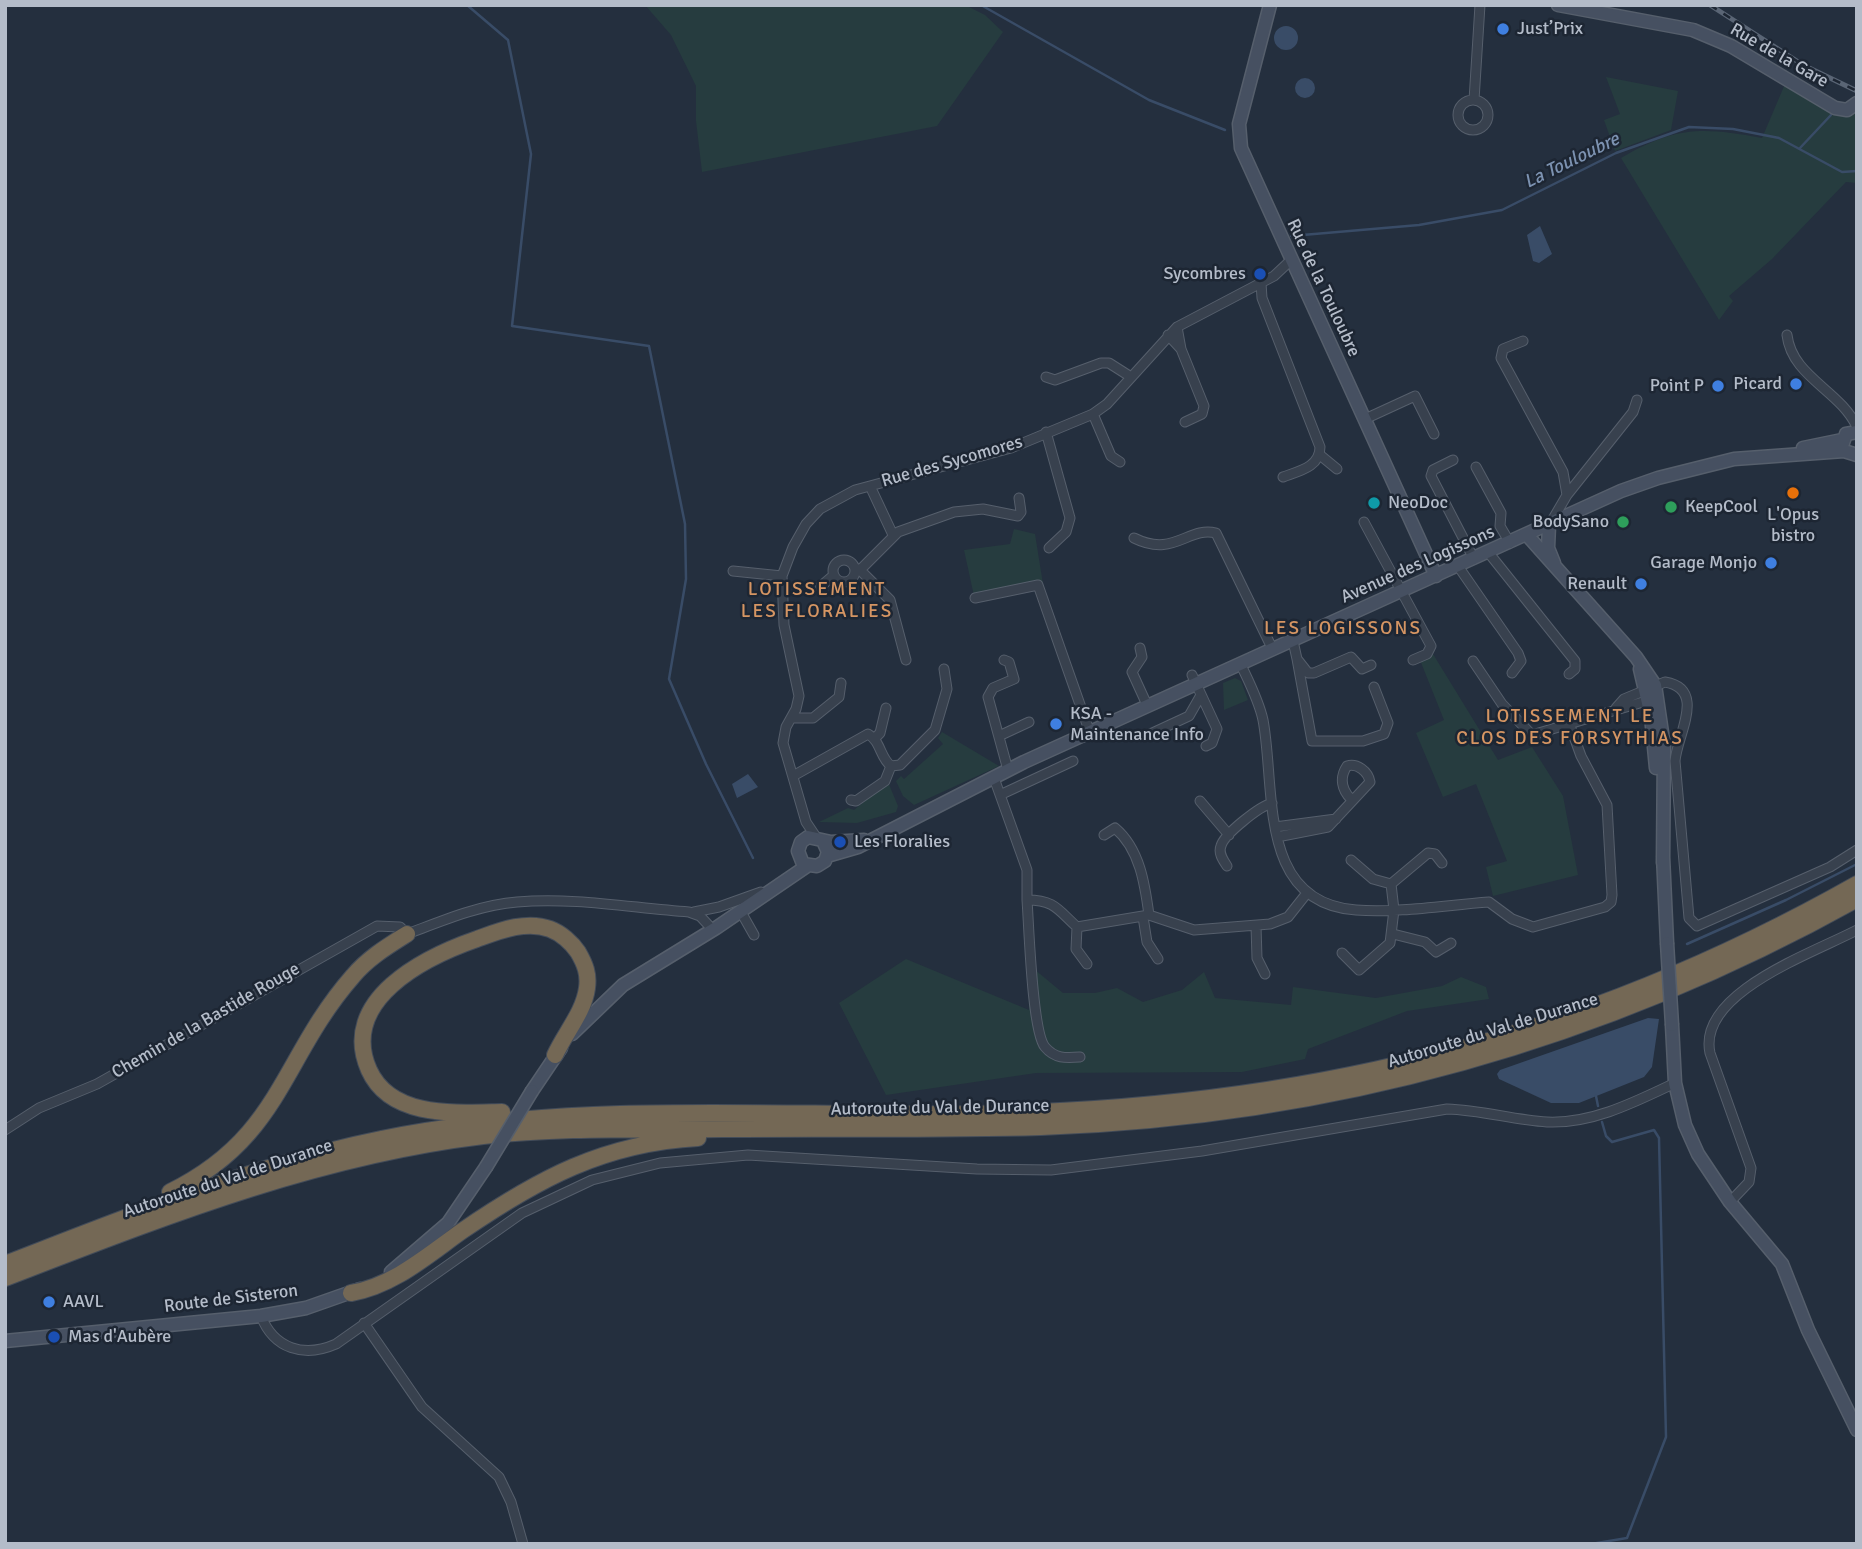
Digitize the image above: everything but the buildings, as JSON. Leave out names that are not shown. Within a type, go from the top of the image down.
[{"type":"highway","name":"Autoroute du Val de Durance","points":[[5,1261],[185,1195],[288,1161],[435,1130],[521,1120],[641,1115],[976,1114],[1122,1108],[1232,1097],[1334,1081],[1434,1058],[1585,1010],[1744,944],[1857,884]]},
{"type":"highway","name":"Autoroute du Val de Durance","points":[[5,1278],[224,1196],[302,1171],[401,1149],[473,1138],[566,1130],[645,1128],[1044,1127],[1205,1115],[1282,1104],[1439,1071],[1601,1020],[1704,978],[1857,899]]},
{"type":"highway","points":[[555,1055],[585,998],[587,969],[568,941],[550,929],[539,926],[510,928],[463,943],[402,975],[372,1008],[366,1020],[363,1047],[372,1077],[385,1093],[401,1103],[425,1110],[469,1113],[591,1109],[641,1115]]},
{"type":"highway","points":[[5,1261],[170,1192],[222,1160],[249,1135],[273,1104],[342,989],[366,962],[407,933]]},
{"type":"highway","points":[[351,1293],[381,1286],[522,1191],[562,1169],[610,1152],[690,1138],[980,1133],[1044,1127]]},
{"type":"main road","name":"Rue de la Touloubre","points":[[1270,5],[1238,136],[1290,261],[1436,576]]},
{"type":"main road","name":"Rue de la Gare","points":[[1558,5],[1693,30],[1731,46],[1835,108],[1847,110],[1857,103]]},
{"type":"main road","points":[[1849,437],[1857,455]]},
{"type":"main road","name":"Avenue des Logissons","points":[[827,856],[871,839],[1090,733],[1658,478],[1734,459],[1761,457],[1849,437]]},
{"type":"main road","points":[[1549,525],[1548,548],[1557,569]]},
{"type":"main road","points":[[1527,535],[1636,657],[1652,693],[1664,746],[1663,863]]},
{"type":"main road","points":[[1652,693],[1675,1083],[1685,1125],[1698,1154],[1730,1202],[1782,1264],[1808,1330],[1857,1430]]},
{"type":"main road","points":[[819,839],[827,848],[827,856],[821,864],[804,863],[797,851],[801,842],[819,839]]},
{"type":"main road","name":"Avenue des Logissons","points":[[819,839],[871,839]]},
{"type":"main road","points":[[714,929],[788,880],[804,863]]},
{"type":"main road","name":"Route de Sisteron","points":[[5,1341],[306,1308],[351,1293],[393,1271],[428,1242],[458,1209],[555,1055],[588,1017],[623,985],[714,929]]},
{"type":"street","points":[[1474,100],[1480,5]]},
{"type":"street","points":[[1274,276],[1290,261]]},
{"type":"street","points":[[1274,276],[1296,273]]},
{"type":"street","name":"Rue des Sycomores","points":[[782,576],[793,547],[814,514],[831,502],[870,486],[1011,448],[1093,414],[1107,404],[1177,327],[1274,276]]},
{"type":"street","points":[[1261,283],[1262,298],[1320,447],[1320,455],[1313,464],[1283,477]]},
{"type":"street","points":[[1250,288],[1262,298]]},
{"type":"street","points":[[1177,327],[1181,349],[1204,406],[1202,414],[1185,422]]},
{"type":"street","points":[[1168,335],[1181,349]]},
{"type":"street","points":[[1787,335],[1789,350],[1796,363],[1845,408],[1849,437]]},
{"type":"street","points":[[1523,341],[1503,349],[1501,358],[1563,472],[1567,495]]},
{"type":"street","points":[[1046,377],[1055,380],[1101,363],[1109,363],[1131,377]]},
{"type":"street","points":[[1365,419],[1415,396],[1434,434]]},
{"type":"street","points":[[1549,525],[1567,495],[1633,412],[1637,400]]},
{"type":"street","points":[[1845,408],[1849,437]]},
{"type":"street","points":[[1093,414],[1111,456],[1119,461]]},
{"type":"street","points":[[1046,432],[1070,518],[1066,532],[1049,548]]},
{"type":"street","points":[[1320,455],[1337,469]]},
{"type":"street","points":[[1453,460],[1433,470],[1431,476],[1474,559]]},
{"type":"street","points":[[1476,467],[1501,513],[1500,526],[1510,543]]},
{"type":"street","points":[[870,486],[893,535]]},
{"type":"street","points":[[834,575],[839,581],[846,582],[853,578],[857,570],[893,535],[954,512],[983,509],[1018,516],[1021,512],[1019,498]]},
{"type":"street","points":[[1364,522],[1431,646],[1427,654],[1413,660]]},
{"type":"street","points":[[1134,538],[1155,546],[1165,546],[1208,531],[1216,533],[1273,650]]},
{"type":"street","points":[[1489,552],[1574,661],[1575,669],[1569,674]]},
{"type":"street","points":[[820,587],[834,575],[835,565],[844,560],[853,564],[890,600],[906,660]]},
{"type":"street","points":[[1458,566],[1518,653],[1520,666],[1512,673]]},
{"type":"street","points":[[733,571],[782,576],[784,625],[799,696],[783,743],[806,822],[819,839]]},
{"type":"street","points":[[975,598],[1038,585],[1090,733]]},
{"type":"street","points":[[1293,641],[1312,741],[1363,741],[1384,734],[1388,723],[1374,687]]},
{"type":"street","points":[[1140,648],[1142,657],[1132,672],[1148,707]]},
{"type":"street","points":[[1297,659],[1303,668],[1314,673],[1351,657],[1362,669],[1370,665]]},
{"type":"street","points":[[1004,660],[1009,662],[1014,679],[993,688],[989,697],[1009,770]]},
{"type":"street","points":[[1474,661],[1502,705],[1527,732],[1537,734],[1616,708],[1624,699],[1652,693],[1665,682],[1674,683],[1685,693],[1689,706],[1677,743],[1675,761],[1692,923],[1702,926],[1830,867],[1857,850]]},
{"type":"street","points":[[1241,665],[1263,718],[1275,827],[1283,860],[1307,893],[1328,904],[1354,910],[1394,910],[1489,902],[1505,914],[1533,927],[1605,907],[1611,902],[1607,805],[1581,756],[1569,723]]},
{"type":"street","points":[[891,766],[900,765],[936,730],[947,689],[944,669]]},
{"type":"street","points":[[791,718],[813,718],[839,697],[841,683]]},
{"type":"street","points":[[1148,735],[1189,716],[1196,685]]},
{"type":"street","points":[[1196,685],[1217,729],[1212,743],[1206,746]]},
{"type":"street","points":[[875,738],[880,733],[887,708]]},
{"type":"street","points":[[999,736],[1029,722]]},
{"type":"street","points":[[793,776],[864,735],[875,738],[891,766]]},
{"type":"street","points":[[1002,794],[1073,761]]},
{"type":"street","points":[[851,800],[856,802],[885,781],[891,766]]},
{"type":"street","points":[[994,778],[1002,794],[1027,870],[1031,981],[1038,1034],[1043,1045],[1052,1054],[1061,1058],[1080,1057]]},
{"type":"street","points":[[1277,837],[1319,831],[1336,819],[1351,799]]},
{"type":"street","points":[[1200,801],[1229,835]]},
{"type":"street","points":[[1227,866],[1220,846],[1259,808],[1272,803]]},
{"type":"street","points":[[1275,827],[1336,819]]},
{"type":"street","points":[[801,842],[806,822]]},
{"type":"street","points":[[1104,835],[1115,828],[1126,840],[1143,877],[1147,942],[1158,959]]},
{"type":"street","points":[[1391,884],[1428,853],[1435,854],[1443,863]]},
{"type":"street","points":[[1351,860],[1374,879],[1391,884]]},
{"type":"street","points":[[690,912],[746,899],[788,880]]},
{"type":"street","points":[[1342,953],[1360,970],[1391,943],[1394,910],[1391,884]]},
{"type":"street","points":[[1077,927],[1146,916],[1194,930],[1256,926],[1276,923],[1288,917],[1307,893]]},
{"type":"street","points":[[407,933],[471,912],[514,902],[569,900],[690,912],[700,916],[714,929]]},
{"type":"street","points":[[1027,900],[1043,900],[1054,905],[1077,927],[1076,949],[1087,964]]},
{"type":"street","points":[[741,912],[754,935]]},
{"type":"street","name":"Chemin de la Bastide Rouge","points":[[5,1130],[39,1108],[97,1084],[363,933],[384,925],[400,927],[407,933]]},
{"type":"street","points":[[1256,926],[1257,958],[1265,974]]},
{"type":"street","points":[[1730,1202],[1745,1188],[1751,1168],[1710,1053],[1708,1034],[1712,1024],[1724,1006],[1744,988],[1857,930]]},
{"type":"street","points":[[1393,934],[1425,942],[1436,952],[1451,943]]},
{"type":"street","points":[[261,1315],[266,1328],[281,1343],[309,1352],[335,1343],[523,1213],[592,1180],[660,1163],[748,1155],[977,1170],[1051,1170],[1202,1152],[1447,1109],[1480,1110],[1514,1118],[1569,1122],[1593,1117],[1675,1083]]},
{"type":"street","points":[[365,1323],[422,1407],[499,1477],[511,1502],[523,1544]]},
{"type":"green space","points":[[645,5],[965,5],[985,15],[1003,32],[937,126],[702,172],[696,121],[696,86],[671,35]]},
{"type":"green space","points":[[1606,77],[1678,91],[1671,130],[1615,151],[1604,120],[1620,114]]},
{"type":"green space","points":[[1785,84],[1843,115],[1857,113],[1857,183],[1846,182],[1772,259],[1729,296],[1733,301],[1719,320],[1621,158],[1658,140],[1690,132],[1722,132],[1762,138]]},
{"type":"green space","points":[[1014,529],[1035,534],[1043,584],[974,596],[964,550],[1010,544]]},
{"type":"green space","points":[[1433,654],[1498,760],[1532,747],[1563,796],[1578,875],[1493,896],[1486,867],[1507,861],[1476,784],[1443,797],[1416,733],[1444,720],[1420,660]]},
{"type":"green space","points":[[1235,678],[1241,681],[1248,700],[1224,710],[1223,683]]},
{"type":"green space","points":[[942,732],[999,766],[914,805],[903,796],[896,781],[901,776],[904,779],[943,744],[938,738]]},
{"type":"green space","points":[[888,782],[898,806],[896,812],[857,823],[819,822],[848,808],[854,810]]},
{"type":"green space","points":[[906,959],[1029,1010],[1028,964],[1063,993],[1095,993],[1117,988],[1143,1002],[1182,990],[1204,972],[1215,998],[1291,1005],[1293,987],[1376,998],[1442,986],[1461,977],[1486,987],[1489,999],[1407,1011],[1308,1049],[1305,1059],[1242,1072],[1036,1073],[886,1095],[839,1003]]},
{"type":"water","points":[[1286,26],[1294,30],[1298,38],[1294,46],[1286,50],[1278,46],[1274,38],[1278,30]]},
{"type":"water","points":[[1305,78],[1312,81],[1315,88],[1312,95],[1305,98],[1298,95],[1295,88],[1298,81]]},
{"type":"water","points":[[1540,226],[1552,254],[1539,263],[1533,261],[1527,235]]},
{"type":"water","points":[[748,774],[758,787],[737,798],[732,784]]},
{"type":"water","points":[[1648,1018],[1659,1019],[1652,1067],[1644,1077],[1579,1103],[1551,1103],[1499,1079],[1497,1074],[1500,1070]]},
{"type":"waterway","points":[[467,5],[508,40],[531,154],[512,326],[649,346],[685,524],[686,579],[669,679],[706,764],[753,858]]},
{"type":"waterway","name":"La Touloubre","points":[[981,5],[1149,100],[1225,130]]},
{"type":"waterway","points":[[1800,148],[1831,115]]},
{"type":"waterway","name":"La Touloubre","points":[[1291,236],[1419,225],[1502,210],[1616,153],[1689,127],[1733,129],[1779,138],[1842,172],[1857,171]]},
{"type":"waterway","points":[[1687,944],[1786,900],[1857,864]]},
{"type":"waterway","points":[[1596,1096],[1598,1106]]},
{"type":"waterway","points":[[1591,1544],[1627,1538],[1666,1437],[1659,1138],[1654,1130],[1612,1142],[1606,1136],[1602,1122]]},
{"type":"railway","points":[[1710,5],[1803,65],[1857,91]]},
{"type":"place","name":"Just’Prix","points":[[1503,29]]},
{"type":"place","name":"Sycombres","points":[[1260,274]]},
{"type":"place","name":"Picard","points":[[1796,384]]},
{"type":"place","name":"Point P","points":[[1718,386]]},
{"type":"place","name":"L'Opus bistro","points":[[1793,493]]},
{"type":"place","name":"NeoDoc","points":[[1374,503]]},
{"type":"place","name":"KeepCool","points":[[1671,507]]},
{"type":"place","name":"BodySano","points":[[1623,522]]},
{"type":"place","name":"Garage Monjo","points":[[1771,563]]},
{"type":"place","name":"Renault","points":[[1641,584]]},
{"type":"place","name":"KSA - Maintenance Info","points":[[1056,724]]},
{"type":"place","name":"Les Floralies","points":[[840,842]]},
{"type":"place","name":"AAVL","points":[[49,1302]]},
{"type":"place","name":"Mas d'Aubère","points":[[54,1337]]},
{"type":"district","name":"LOTISSEMENT LES FLORALIES","points":[[817,601]]},
{"type":"district","name":"LES LOGISSONS","points":[[1343,629]]},
{"type":"district","name":"LOTISSEMENT LE CLOS DES FORSYTHIAS","points":[[1570,728]]}]
